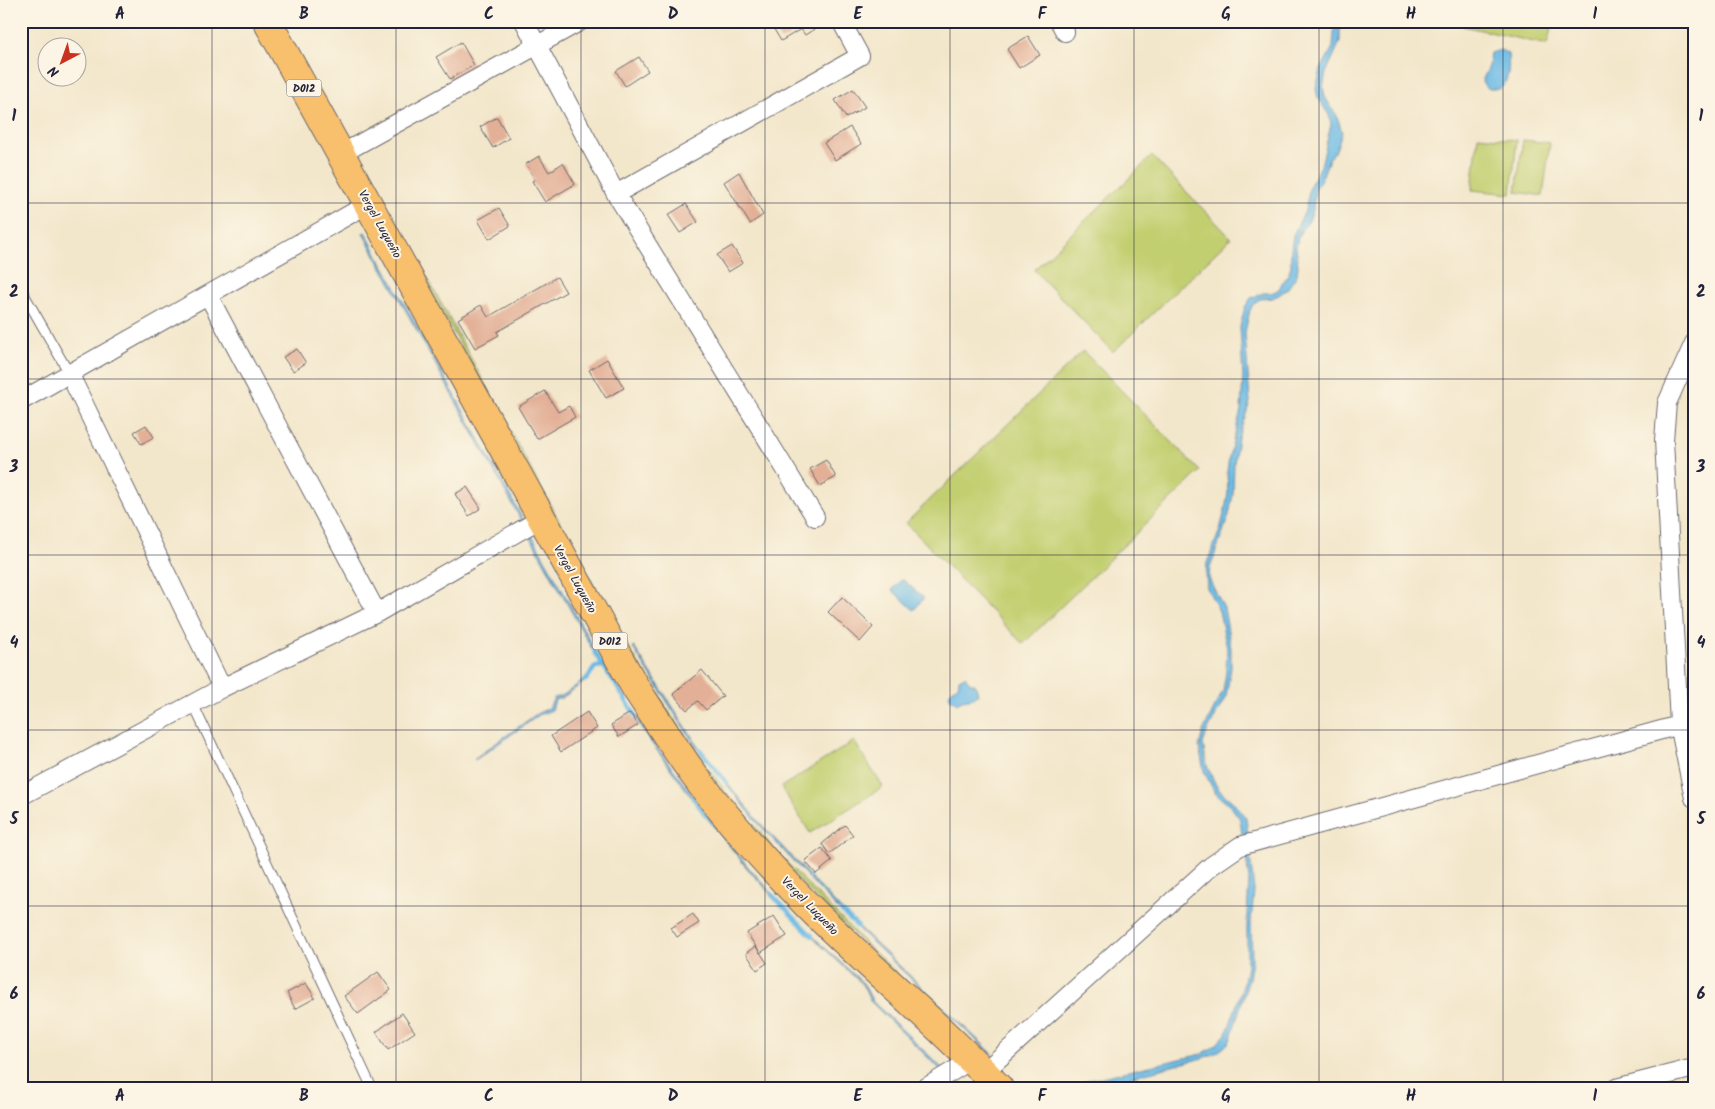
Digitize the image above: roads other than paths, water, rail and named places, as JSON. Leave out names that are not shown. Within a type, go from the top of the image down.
[{"type":"main road","name":"Vergel Luqueño","points":[[267,21],[368,204],[531,524],[635,687],[693,773],[759,853],[808,906],[985,1073]]},
{"type":"street","points":[[524,21],[616,194],[815,517]]},
{"type":"street","points":[[341,154],[581,21]]},
{"type":"street","points":[[616,194],[860,56],[841,21]]},
{"type":"street","points":[[21,401],[368,204]]},
{"type":"street","points":[[208,294],[377,613]]},
{"type":"street","points":[[1694,343],[1667,403],[1664,440],[1686,722],[1694,798]]},
{"type":"street","points":[[68,373],[222,688]]},
{"type":"street","points":[[21,796],[222,688],[377,613],[531,524]]},
{"type":"street","points":[[925,1088],[985,1073],[1211,866],[1240,846],[1686,722]]},
{"type":"street","points":[[1616,1088],[1694,1068]]},
{"type":"lane","points":[[21,288],[68,373]]},
{"type":"lane","points":[[193,704],[372,1088]]},
{"type":"water","points":[[1337,21],[1345,21],[1340,30],[1340,42],[1326,73],[1323,87],[1325,97],[1337,116],[1342,132],[1336,150],[1329,159],[1315,190],[1313,210],[1308,223],[1302,229],[1298,238],[1296,246],[1297,275],[1288,288],[1279,295],[1260,299],[1254,303],[1250,310],[1245,332],[1250,402],[1238,438],[1234,463],[1233,495],[1229,515],[1210,568],[1209,578],[1224,608],[1231,648],[1231,668],[1226,696],[1207,732],[1203,744],[1207,766],[1218,789],[1234,803],[1246,818],[1248,834],[1242,835],[1240,819],[1232,808],[1215,793],[1204,771],[1199,747],[1203,731],[1223,691],[1226,672],[1227,648],[1219,611],[1207,588],[1207,563],[1220,530],[1225,510],[1228,493],[1227,472],[1229,457],[1241,410],[1243,377],[1240,327],[1245,307],[1251,298],[1278,290],[1291,267],[1293,235],[1305,211],[1310,185],[1321,166],[1331,124],[1329,115],[1318,98],[1316,89],[1321,69],[1333,47]]},
{"type":"water","points":[[1501,50],[1508,54],[1509,68],[1506,81],[1500,89],[1489,89],[1482,83],[1490,64],[1490,53]]},
{"type":"water","points":[[365,232],[599,657],[597,658],[363,233]]},
{"type":"water","points":[[902,579],[924,598],[914,610],[892,590]]},
{"type":"water","points":[[634,647],[704,755],[702,756]]},
{"type":"water","points":[[965,676],[969,682],[975,684],[978,693],[974,698],[957,703],[950,698],[949,693],[958,686],[959,679]]},
{"type":"water","points":[[588,677],[590,678],[562,698],[555,700],[552,710],[539,715],[475,760],[475,758],[538,713],[549,708],[554,698],[562,696]]},
{"type":"water","points":[[634,711],[647,734],[697,801],[695,802],[645,734],[632,712]]},
{"type":"water","points":[[724,779],[760,823],[846,915],[844,916],[757,822]]},
{"type":"water","points":[[705,811],[748,867],[775,898],[747,868],[703,813]]},
{"type":"water","points":[[1250,855],[1254,891],[1251,922],[1252,961],[1249,978],[1230,1041],[1216,1053],[1199,1059],[1088,1088],[1070,1088],[1089,1080],[1202,1054],[1215,1046],[1227,1033],[1243,986],[1247,966],[1249,879],[1246,856]]},
{"type":"water","points":[[854,923],[994,1055],[853,924]]},
{"type":"water","points":[[808,933],[863,983],[873,1002],[943,1069],[941,1070],[871,1002],[862,984]]},
{"type":"waterway","points":[[595,653],[636,716]]},
{"type":"waterway","points":[[586,680],[595,667],[604,666]]},
{"type":"waterway","points":[[700,750],[727,783]]},
{"type":"waterway","points":[[693,798],[707,816]]},
{"type":"waterway","points":[[772,895],[812,936]]},
{"type":"waterway","points":[[842,912],[858,927]]}]
